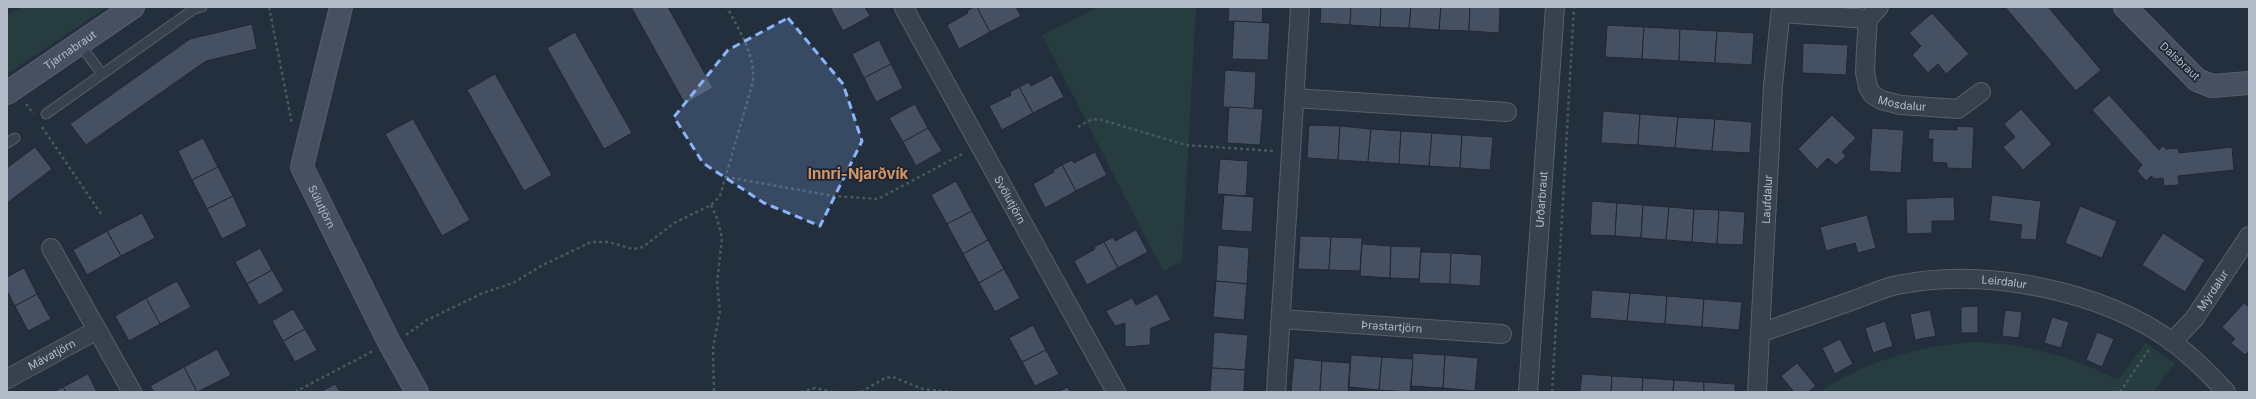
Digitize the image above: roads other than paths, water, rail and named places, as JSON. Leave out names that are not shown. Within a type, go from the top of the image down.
[{"type":"street","name":"Tjarnabraut","points":[[11,90],[133,7]]},
{"type":"street","name":"Súlutjörn","points":[[341,7],[302,167],[389,342],[417,392]]},
{"type":"street","name":"Svölutjörn","points":[[904,7],[1116,392]]},
{"type":"street","points":[[1276,392],[1300,7]]},
{"type":"street","name":"Urðarbraut","points":[[1528,392],[1555,7]]},
{"type":"street","name":"Dalsbraut","points":[[2125,7],[2197,80],[2212,86],[2249,83]]},
{"type":"street","name":"Mosdalur","points":[[1781,10],[1873,13],[1865,72],[1870,91],[1881,100],[1901,105],[1958,109],[1981,92]]},
{"type":"street","name":"Laufdalur","points":[[1756,392],[1773,86],[1781,10]]},
{"type":"street","points":[[1295,98],[1506,112]]},
{"type":"street","name":"Mýrdalur","points":[[2166,338],[2194,319],[2249,236]]},
{"type":"street","points":[[51,248],[132,392]]},
{"type":"street","name":"Leirdalur","points":[[1760,333],[1896,285],[1956,279],[2015,283],[2074,296],[2111,310],[2166,338],[2194,360],[2226,392]]},
{"type":"street","name":"Þrastartjörn","points":[[1281,319],[1502,334]]},
{"type":"street","name":"Mávatjörn","points":[[7,378],[97,330]]},
{"type":"lane","points":[[46,114],[194,8],[202,7]]},
{"type":"lane","points":[[80,43],[102,74]]},
{"type":"lane","points":[[7,143],[15,138]]},
{"type":"district","name":"Innri-Njarðvík","points":[[858,174]]}]
